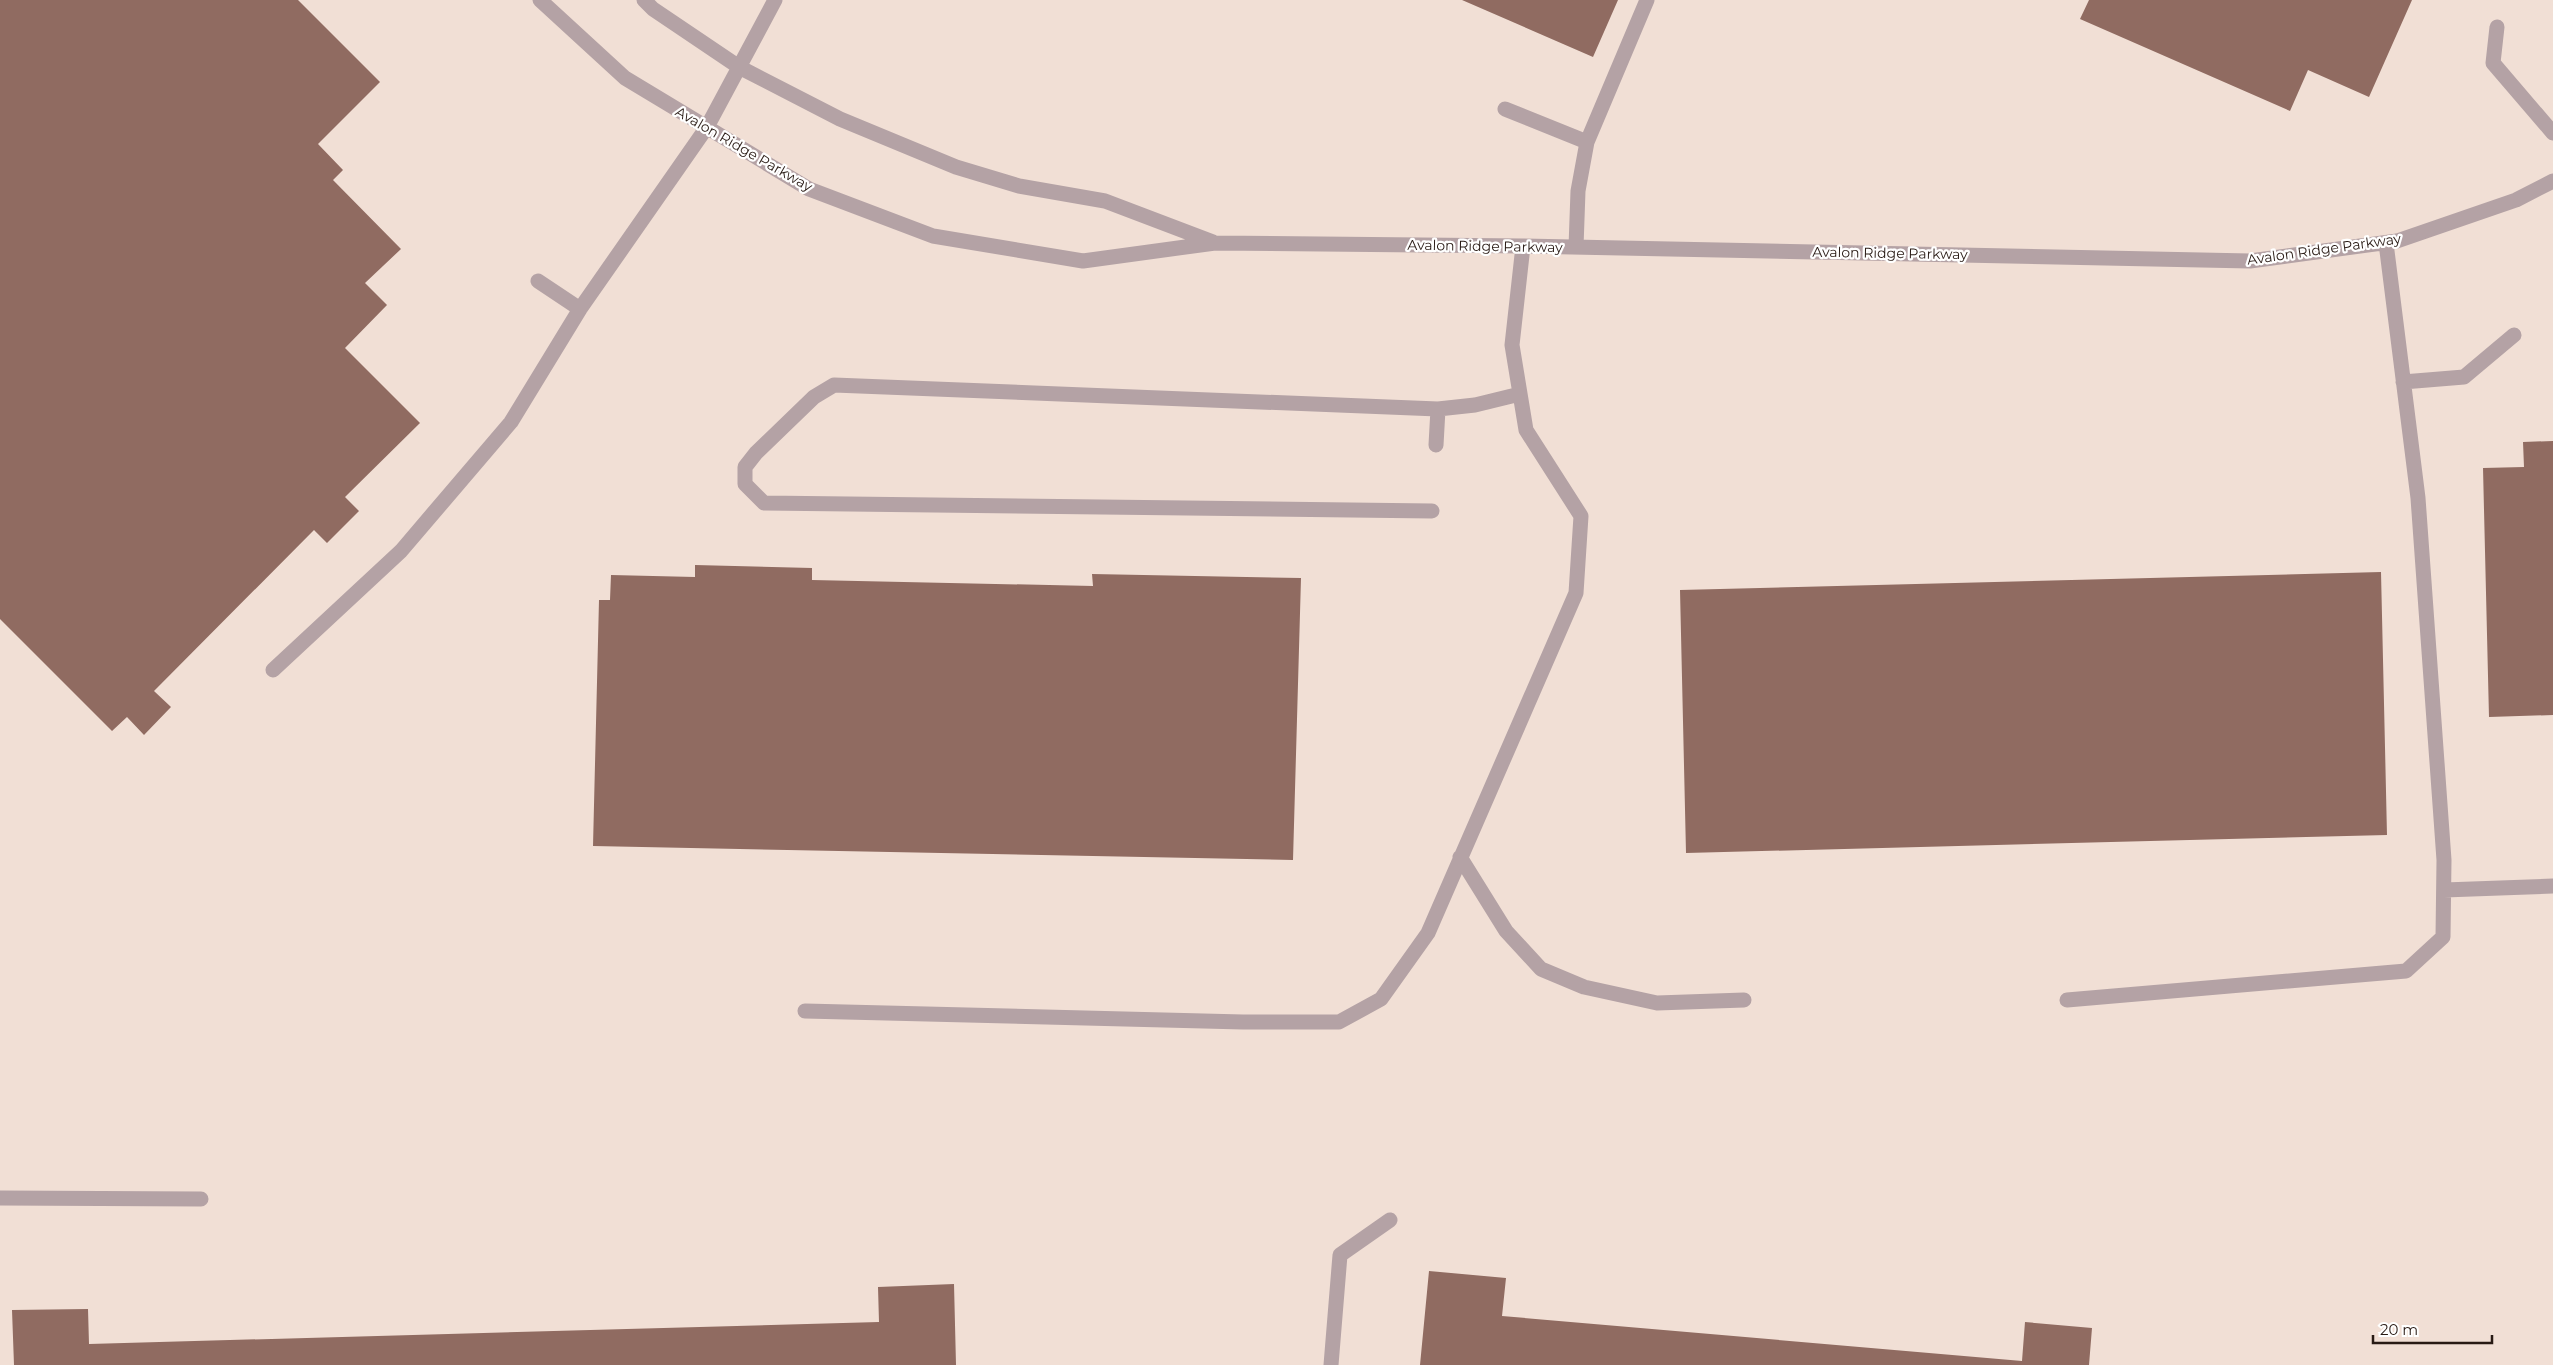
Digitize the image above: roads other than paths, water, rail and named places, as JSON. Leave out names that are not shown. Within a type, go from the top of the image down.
[{"type":"street","name":"Avalon Ridge Parkway","points":[[540,0],[625,78],[809,189],[933,236],[1083,260],[1215,243],[1523,246],[2250,261],[2386,243],[2516,200],[2553,181]]},
{"type":"street","name":"Avalon Ridge Parkway","points":[[644,0],[653,9],[739,67],[840,120],[956,167],[1019,186],[1105,201],[1215,243]]},
{"type":"street","points":[[273,670],[401,551],[511,422],[580,309],[707,127],[775,0]]},
{"type":"street","points":[[1576,247],[1578,191],[1588,142],[1647,0]]},
{"type":"street","points":[[2497,27],[2493,63],[2553,133]]},
{"type":"street","points":[[1505,109],[1588,142]]},
{"type":"street","points":[[2067,1000],[2406,971],[2443,937],[2444,850],[2418,498],[2386,243]]},
{"type":"street","points":[[805,1011],[1243,1022],[1339,1022],[1381,999],[1428,933],[1576,594],[1581,516],[1526,430],[1512,345],[1523,246]]},
{"type":"street","points":[[538,280],[580,309]]},
{"type":"street","points":[[2403,382],[2464,377],[2514,334]]},
{"type":"street","points":[[1432,511],[764,503],[745,484],[745,468],[756,454],[814,396],[834,385],[1438,408],[1475,405],[1520,394]]},
{"type":"street","points":[[1436,445],[1438,408]]},
{"type":"street","points":[[1460,857],[1506,931],[1542,969],[1584,987],[1657,1002],[1744,1000]]},
{"type":"street","points":[[2444,890],[2553,886]]},
{"type":"street","points":[[0,1198],[201,1199]]},
{"type":"street","points":[[1331,1365],[1340,1255],[1390,1220]]}]
